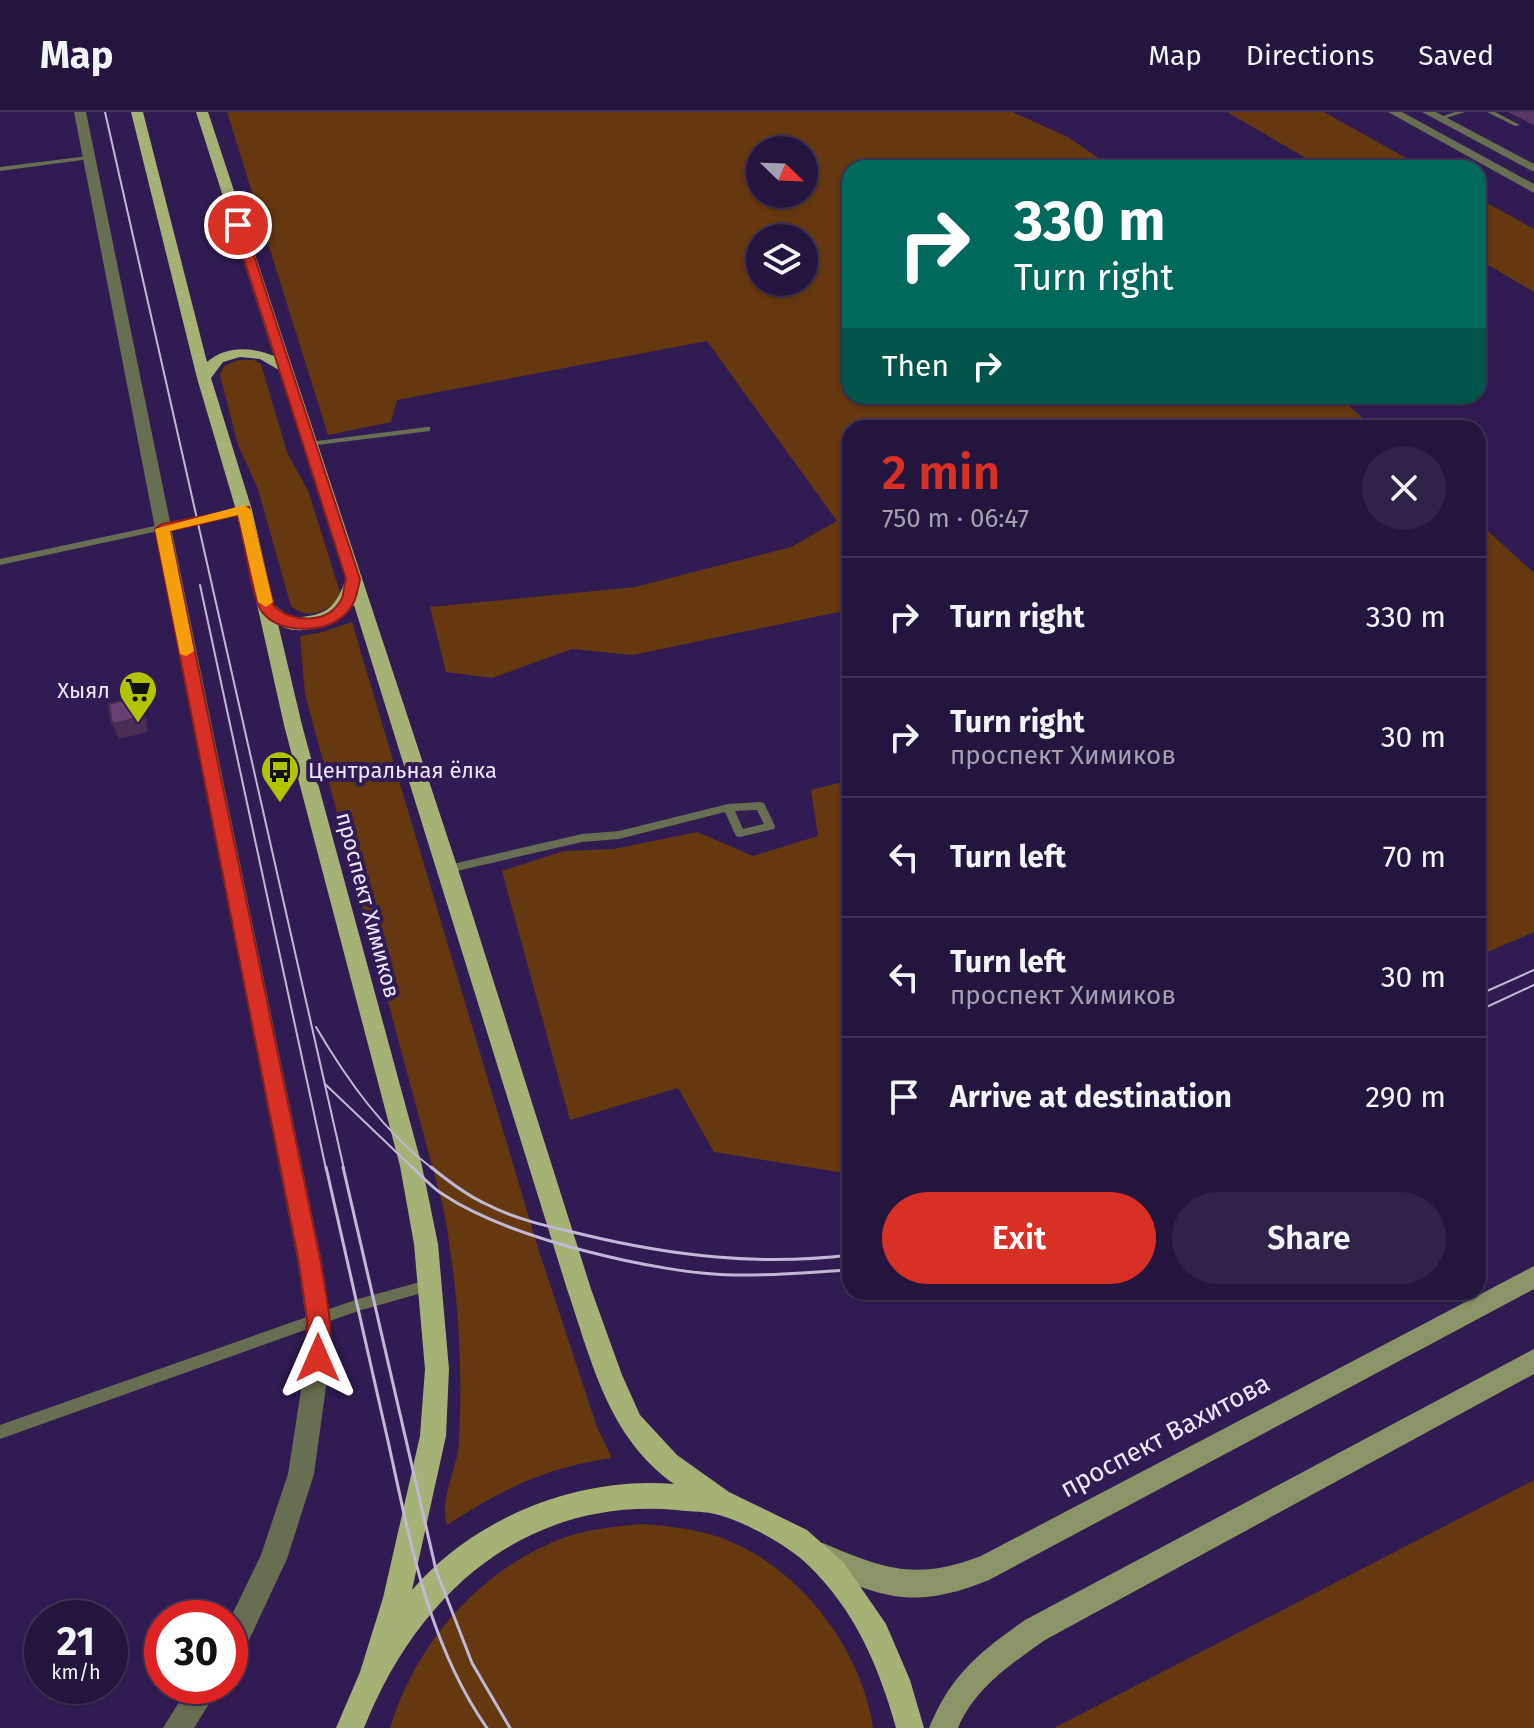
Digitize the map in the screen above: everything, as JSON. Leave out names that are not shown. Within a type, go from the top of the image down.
[{"type":"main road","name":"проспект Химиков","points":[[137,112],[204,378],[244,510],[293,725],[411,1166],[432,1285],[437,1369],[433,1436],[397,1598],[374,1671]]},
{"type":"main road","points":[[202,112],[448,869],[574,1274],[610,1376],[631,1424],[668,1464],[720,1501]]},
{"type":"main road","points":[[204,378],[213,364],[237,354],[264,354],[284,367]]},
{"type":"main road","points":[[267,608],[289,624],[322,621],[346,604],[353,579]]},
{"type":"main road","name":"проспект Вахитова","points":[[350,1728],[374,1671],[439,1581],[474,1553],[533,1518],[597,1498],[649,1493],[720,1501],[775,1526],[816,1553],[864,1576],[895,1585],[922,1587],[951,1582],[989,1566],[1534,1277]]},
{"type":"main road","points":[[943,1728],[967,1684],[992,1660],[1035,1630],[1534,1361]]},
{"type":"main road","name":"проспект Вахитова","points":[[816,1553],[847,1589],[876,1631],[897,1677],[910,1728]]},
{"type":"street","points":[[80,112],[307,1248],[318,1319],[318,1358],[301,1474],[273,1559],[248,1611]]},
{"type":"street","points":[[1394,112],[1481,160]]},
{"type":"street","points":[[1428,112],[1534,169]]},
{"type":"street","points":[[1486,163],[1534,189]]},
{"type":"street","points":[[177,1728],[194,1704]]},
{"type":"lane","points":[[1440,118],[1462,112]]},
{"type":"lane","points":[[1490,112],[1517,125]]},
{"type":"lane","points":[[0,169],[88,158]]},
{"type":"lane","points":[[309,444],[427,429]]},
{"type":"lane","points":[[0,562],[244,510]]},
{"type":"lane","points":[[448,869],[582,838],[619,835],[728,808]]},
{"type":"lane","points":[[0,1432],[318,1319],[432,1285]]},
{"type":"shaded area","points":[[227,112],[1012,112],[1068,137],[1101,160],[842,160],[842,404],[1347,404],[1365,420],[842,420],[842,611],[633,655],[572,649],[492,678],[446,672],[430,607],[635,587],[791,547],[837,521],[707,341],[397,400],[391,422],[328,435]]},
{"type":"shaded area","points":[[1227,112],[1324,112],[1410,160],[1309,160]]},
{"type":"shaded area","points":[[1486,202],[1534,229],[1534,292],[1486,264]]},
{"type":"shaded area","points":[[238,360],[254,360],[261,364],[287,452],[309,493],[340,592],[340,598],[335,603],[317,613],[304,613],[291,606],[258,489],[238,445],[220,375],[224,366]]},
{"type":"shaded area","points":[[1486,529],[1534,573],[1534,932],[1486,953]]},
{"type":"shaded area","points":[[352,622],[538,1248],[597,1427],[612,1458],[566,1467],[526,1481],[447,1525],[445,1504],[459,1441],[460,1352],[456,1295],[443,1206],[305,694],[300,636]]},
{"type":"shaded area","points":[[842,782],[842,1173],[714,1152],[678,1088],[570,1120],[502,871],[564,851],[614,849],[697,832],[753,856],[818,836],[811,790]]},
{"type":"shaded area","points":[[1534,1480],[1534,1728],[1054,1728]]},
{"type":"shaded area","points":[[641,1524],[683,1528],[724,1539],[777,1569],[801,1590],[841,1641],[856,1669],[867,1698],[873,1728],[390,1728],[401,1698],[431,1643],[472,1595],[496,1575],[523,1557],[573,1535]]},
{"type":"building","points":[[139,697],[142,717],[112,724],[109,704]]},
{"type":"tram line","points":[[105,112],[344,1169]]},
{"type":"tram line","points":[[200,585],[326,1169]]},
{"type":"tram line","points":[[1486,991],[1534,970]]},
{"type":"tram line","points":[[1486,1007],[1534,985]]},
{"type":"tram line","points":[[316,1027],[368,1104],[398,1139],[433,1169]]},
{"type":"tram line","points":[[325,1084],[414,1169]]},
{"type":"tram line","points":[[326,1167],[413,1553],[450,1662],[487,1728]]},
{"type":"tram line","points":[[343,1167],[436,1570],[472,1663],[510,1728]]},
{"type":"tram line","points":[[412,1167],[440,1192],[506,1226],[626,1261],[735,1275],[842,1270]]},
{"type":"tram line","points":[[431,1167],[471,1196],[498,1210],[547,1226],[618,1242],[717,1257],[783,1259],[842,1256]]},
{"type":"slow traffic","points":[[186,651],[162,529],[244,510],[266,602]]},
{"type":"place","name":"Хыял","points":[[138,724]]},
{"type":"place","name":"Центральная ёлка","points":[[280,804]]},
{"type":"route","points":[[238,225],[353,579],[349,599],[336,614],[322,621],[289,624],[280,620],[267,608],[244,510],[162,529],[310,1263],[318,1319],[318,1358]]}]
